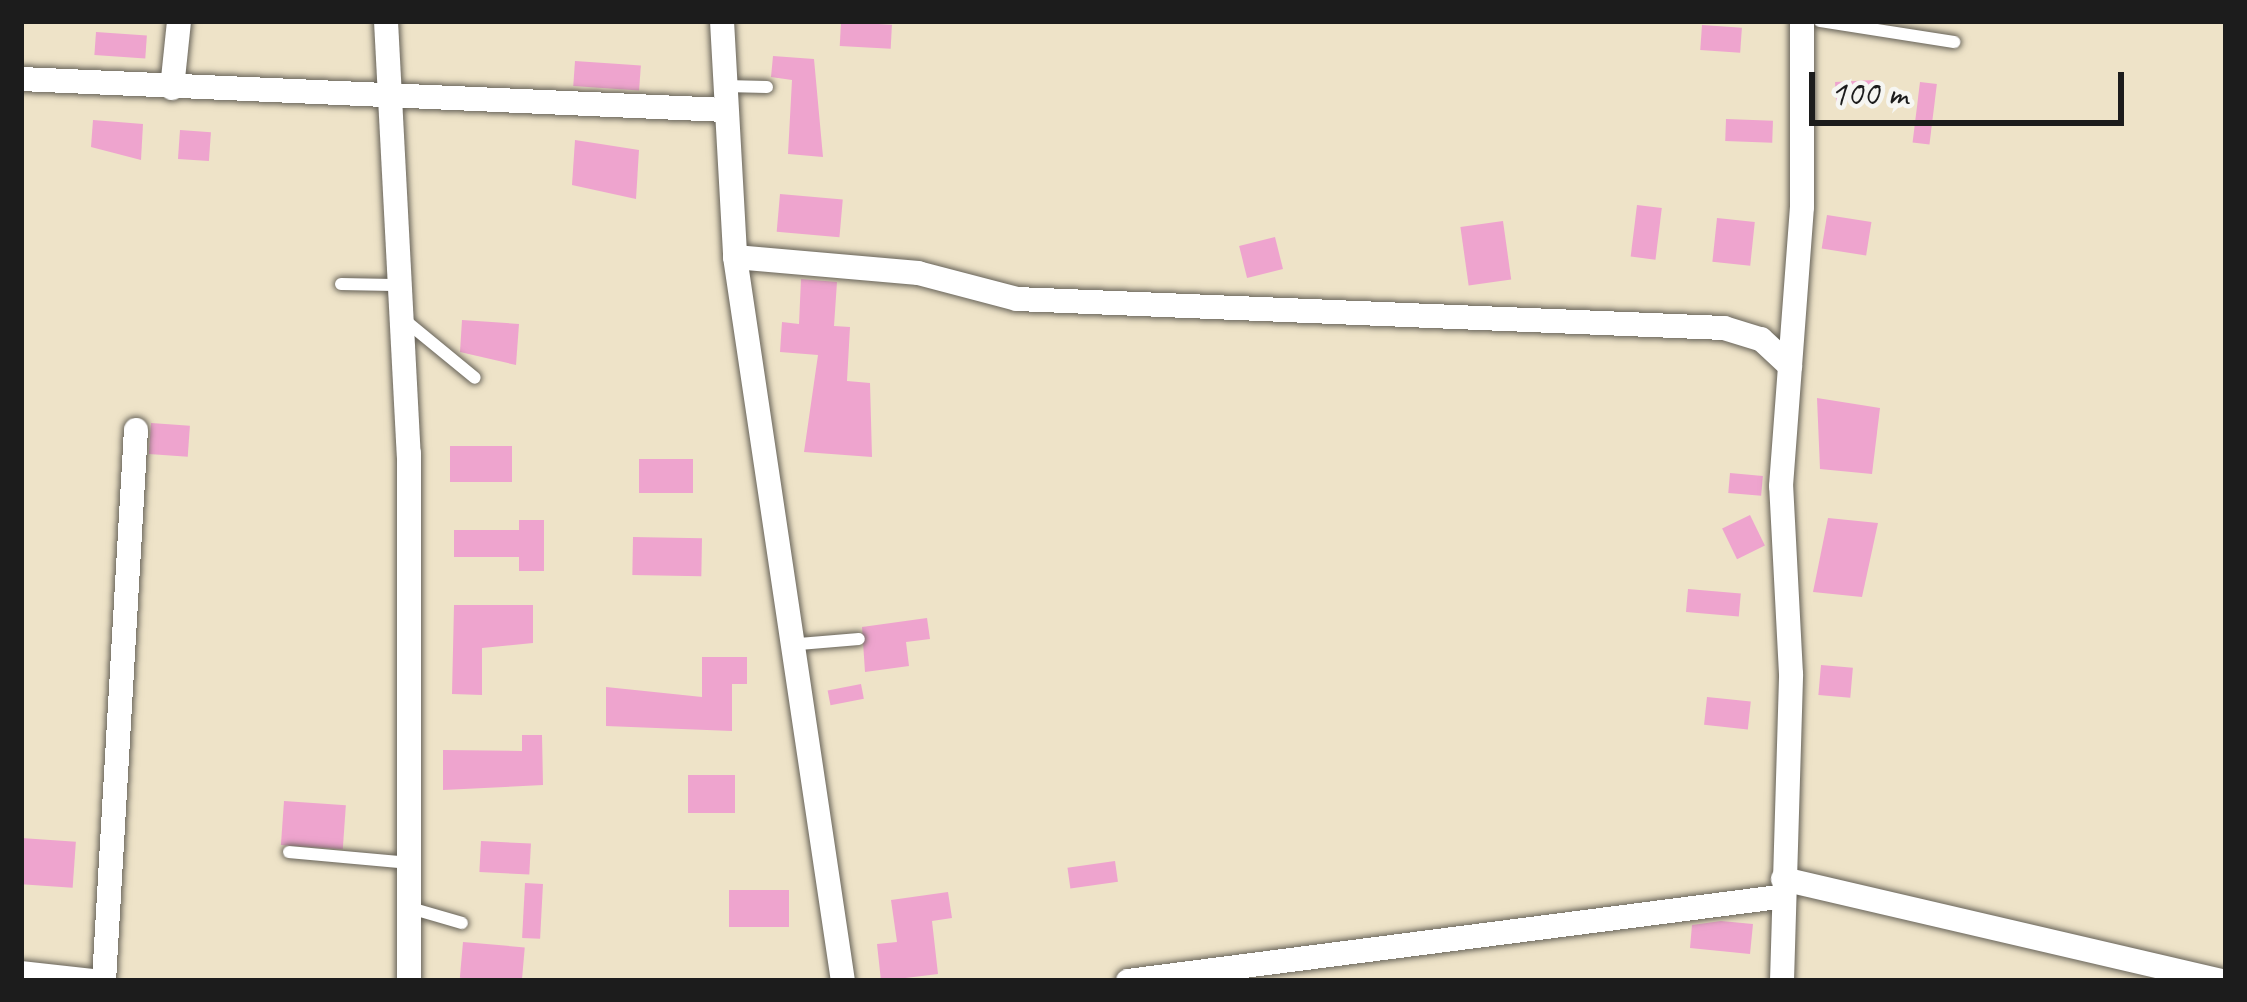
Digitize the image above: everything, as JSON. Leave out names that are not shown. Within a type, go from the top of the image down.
[{"type":"street","points":[[172,88],[179,21]]},
{"type":"street","points":[[386,21],[393,285],[409,453],[409,981]]},
{"type":"street","points":[[722,21],[735,257],[799,644],[843,981]]},
{"type":"street","points":[[1781,981],[1790,367],[1802,21]]},
{"type":"street","points":[[21,79],[389,99],[724,98]]},
{"type":"street","points":[[735,257],[918,273],[1017,299],[1724,328],[1761,339],[1790,367]]},
{"type":"street","points":[[104,981],[136,430]]},
{"type":"street","points":[[1128,981],[1780,888],[2220,981]]},
{"type":"street","points":[[21,974],[92,981]]},
{"type":"lane","points":[[1820,21],[1954,42]]},
{"type":"lane","points":[[724,98],[767,87]]},
{"type":"lane","points":[[341,284],[393,285]]},
{"type":"lane","points":[[395,315],[475,378]]},
{"type":"lane","points":[[799,644],[859,639]]},
{"type":"lane","points":[[289,852],[410,863]]},
{"type":"lane","points":[[409,908],[462,923]]},
{"type":"building","points":[[841,22],[892,25],[891,49],[840,46]]},
{"type":"building","points":[[1702,25],[1742,28],[1740,53],[1700,50]]},
{"type":"building","points":[[96,32],[147,36],[145,59],[94,55]]},
{"type":"building","points":[[773,56],[814,59],[823,157],[788,154],[792,80],[771,77]]},
{"type":"building","points":[[575,61],[641,66],[639,91],[573,86]]},
{"type":"building","points":[[1874,80],[1875,100],[1836,102],[1835,82]]},
{"type":"building","points":[[1920,82],[1937,84],[1929,145],[1913,143]]},
{"type":"building","points":[[1726,119],[1773,121],[1772,143],[1725,141]]},
{"type":"building","points":[[93,120],[143,124],[141,160],[91,147]]},
{"type":"building","points":[[180,130],[211,132],[209,161],[178,159]]},
{"type":"building","points":[[575,140],[639,150],[636,199],[572,185]]},
{"type":"building","points":[[780,194],[843,199],[839,237],[777,232]]},
{"type":"building","points":[[1637,205],[1662,208],[1655,260],[1631,257]]},
{"type":"building","points":[[1827,215],[1871,222],[1866,256],[1822,249]]},
{"type":"building","points":[[1717,218],[1755,222],[1750,266],[1712,262]]},
{"type":"building","points":[[1503,221],[1511,279],[1469,285],[1460,227]]},
{"type":"building","points":[[1275,237],[1283,269],[1247,278],[1239,246]]},
{"type":"building","points":[[801,279],[837,282],[834,326],[850,327],[847,381],[870,383],[872,457],[804,452],[818,355],[780,352],[782,322],[799,324]]},
{"type":"building","points":[[462,320],[519,324],[516,365],[460,352]]},
{"type":"building","points":[[1817,398],[1880,408],[1872,474],[1820,469]]},
{"type":"building","points":[[151,423],[190,426],[188,457],[149,454]]},
{"type":"building","points":[[450,446],[512,446],[512,482],[450,482]]},
{"type":"building","points":[[639,459],[693,459],[693,493],[639,493]]},
{"type":"building","points":[[1730,473],[1763,476],[1761,496],[1728,493]]},
{"type":"building","points":[[1750,515],[1765,546],[1737,559],[1722,529]]},
{"type":"building","points":[[1828,518],[1878,523],[1862,597],[1813,592]]},
{"type":"building","points":[[519,520],[544,520],[544,571],[519,571],[519,557],[454,557],[454,530],[519,530]]},
{"type":"building","points":[[633,537],[702,538],[701,576],[632,575]]},
{"type":"building","points":[[1688,589],[1741,594],[1739,617],[1686,612]]},
{"type":"building","points":[[454,605],[533,605],[533,643],[482,648],[482,695],[452,694]]},
{"type":"building","points":[[927,618],[930,639],[906,642],[909,666],[865,672],[862,627]]},
{"type":"building","points":[[702,657],[747,657],[747,684],[732,684],[732,731],[606,726],[606,687],[702,697]]},
{"type":"building","points":[[1821,665],[1853,668],[1850,698],[1818,695]]},
{"type":"building","points":[[861,684],[864,699],[830,705],[828,690]]},
{"type":"building","points":[[1707,697],[1751,702],[1748,729],[1704,725]]},
{"type":"building","points":[[522,735],[542,735],[543,785],[443,790],[443,750],[522,751]]},
{"type":"building","points":[[688,775],[735,775],[735,813],[688,813]]},
{"type":"building","points":[[284,801],[346,805],[343,849],[281,845]]},
{"type":"building","points":[[21,838],[76,842],[73,888],[21,884]]},
{"type":"building","points":[[481,841],[531,844],[529,875],[479,872]]},
{"type":"building","points":[[1115,861],[1118,882],[1070,888],[1067,868]]},
{"type":"building","points":[[525,883],[543,884],[540,939],[522,938]]},
{"type":"building","points":[[729,890],[789,890],[789,927],[729,927]]},
{"type":"building","points":[[948,892],[952,918],[932,921],[938,974],[881,981],[877,944],[897,942],[891,900]]},
{"type":"building","points":[[1753,924],[1750,954],[1690,948],[1692,925]]},
{"type":"building","points":[[463,942],[525,947],[522,981],[460,978]]}]
